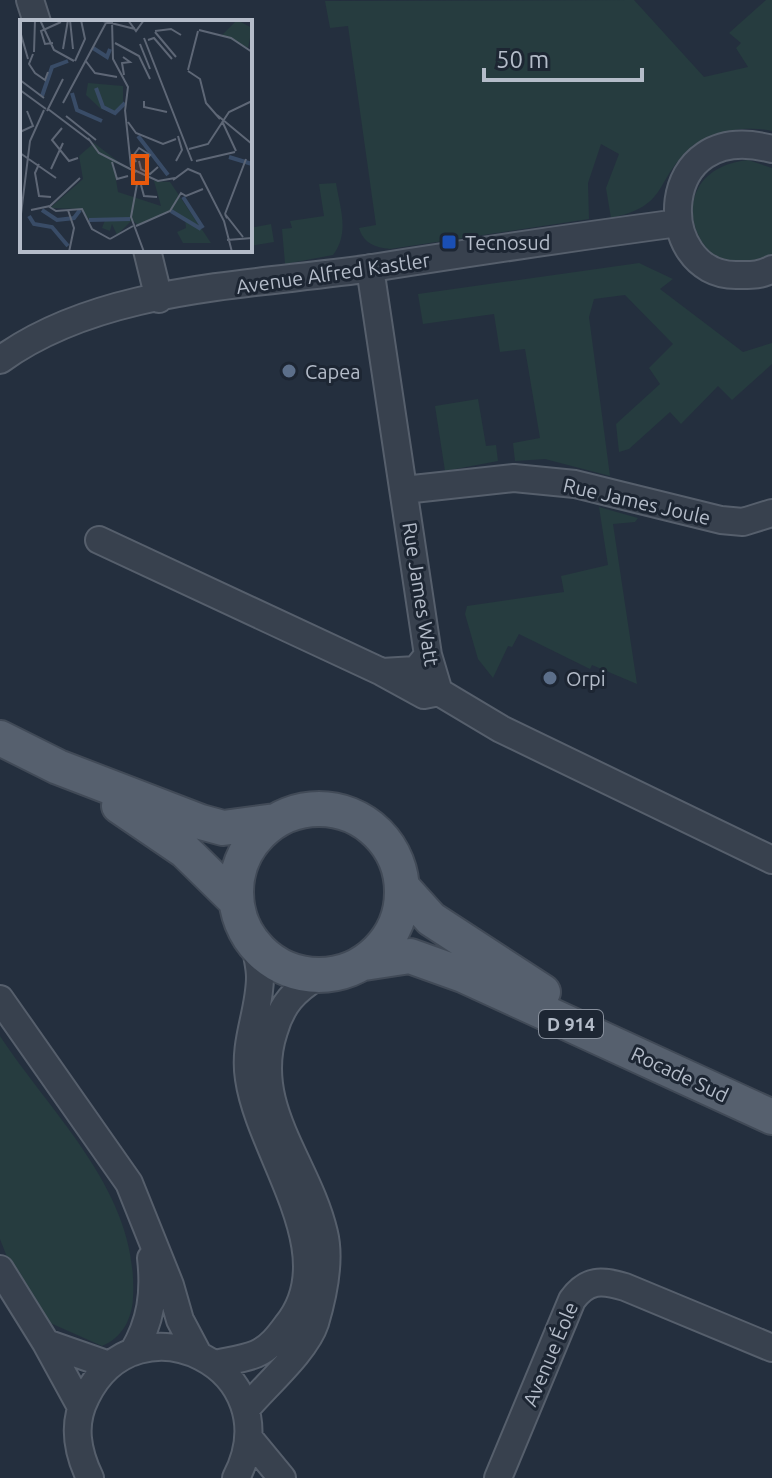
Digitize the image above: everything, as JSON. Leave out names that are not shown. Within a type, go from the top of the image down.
[{"type":"main road","points":[[0,738],[58,767],[223,828],[275,821],[302,810],[331,809],[358,818],[381,835],[389,847],[397,860],[403,888],[402,910],[394,931],[381,949],[364,963],[342,973],[318,976],[295,972],[274,962],[256,947],[242,926],[236,901],[236,877],[244,855],[257,836],[275,821]]},
{"type":"main road","points":[[58,767],[185,851],[236,901]]},
{"type":"main road","name":"Rocade Sud","points":[[403,888],[431,919],[545,992],[772,1099]]},
{"type":"main road","name":"Rocade Sud","points":[[364,963],[410,956],[463,975],[772,1117]]},
{"type":"street","points":[[30,0],[36,20]]},
{"type":"street","points":[[768,274],[727,275],[708,267],[684,242],[678,223],[679,193],[696,163],[713,150],[745,143],[772,149]]},
{"type":"street","name":"Avenue Alfred Kastler","points":[[0,360],[44,332],[93,312],[159,299],[678,223]]},
{"type":"street","points":[[147,252],[159,299]]},
{"type":"street","name":"Rue James Watt","points":[[370,268],[428,655],[439,692],[501,729],[772,860]]},
{"type":"street","name":"Rue James Joule","points":[[404,490],[506,477],[575,484],[721,520],[743,522],[772,513]]},
{"type":"street","points":[[99,540],[382,672],[424,695],[439,692]]},
{"type":"street","points":[[382,672],[416,670],[428,655]]},
{"type":"street","points":[[206,1359],[256,1354],[275,1342],[295,1316],[306,1286],[307,1246],[301,1223],[257,1119],[248,1077],[248,1043],[260,980],[256,947]]},
{"type":"street","points":[[246,1409],[314,1327],[325,1275],[325,1236],[313,1195],[287,1145],[266,1075],[270,1040],[280,1010],[296,990],[318,976]]},
{"type":"street","points":[[0,999],[129,1183],[180,1320],[206,1359]]},
{"type":"street","points":[[133,1352],[146,1330],[154,1285],[146,1223]]},
{"type":"street","points":[[0,1269],[81,1407]]},
{"type":"street","name":"Avenue Éole","points":[[498,1478],[572,1300],[587,1285],[604,1281],[625,1287],[772,1348]]},
{"type":"street","points":[[46,1343],[109,1365]]},
{"type":"street","points":[[90,1478],[77,1440],[81,1407],[92,1384],[109,1365],[133,1352],[176,1347],[206,1359],[229,1376],[246,1409],[249,1438],[236,1478]]},
{"type":"street","points":[[249,1438],[282,1478]]},
{"type":"green space","points":[[634,0],[704,77],[748,67],[736,48],[741,43],[729,33],[766,0],[772,0],[772,131],[739,129],[696,143],[677,162],[651,200],[629,213],[611,218],[606,188],[619,154],[601,144],[588,183],[589,219],[390,249],[375,246],[364,238],[359,228],[376,225],[348,26],[330,28],[325,1]]},
{"type":"green space","points":[[748,160],[772,168],[772,258],[746,266],[724,261],[706,247],[696,228],[693,206],[700,186],[718,169]]},
{"type":"green space","points":[[336,183],[342,229],[333,255],[285,264],[282,229],[292,228],[290,221],[324,216],[319,184]]},
{"type":"green space","points":[[271,224],[274,242],[252,246],[252,228]]},
{"type":"green space","points":[[639,263],[673,279],[660,289],[743,352],[772,343],[772,364],[732,400],[718,386],[681,424],[670,412],[629,449],[619,452],[616,424],[660,384],[649,368],[673,344],[625,295],[594,299],[589,317],[610,476],[545,459],[515,461],[513,443],[540,438],[525,349],[500,352],[494,314],[423,324],[418,294]]},
{"type":"green space","points":[[478,399],[486,446],[496,445],[498,461],[445,471],[435,406]]},
{"type":"green space","points":[[599,507],[638,518],[635,522],[613,524],[637,684],[592,665],[590,669],[519,634],[512,647],[508,646],[493,678],[478,659],[465,614],[467,606],[564,592],[561,576],[608,565]]},
{"type":"green space","points":[[0,1036],[89,1158],[122,1224],[131,1260],[132,1306],[120,1333],[102,1346],[48,1322],[14,1275],[0,1239]]},
{"type":"place","name":"Tecnosud","points":[[449,242]]},
{"type":"place","name":"Capea","points":[[289,371]]},
{"type":"place","name":"Orpi","points":[[550,678]]}]
